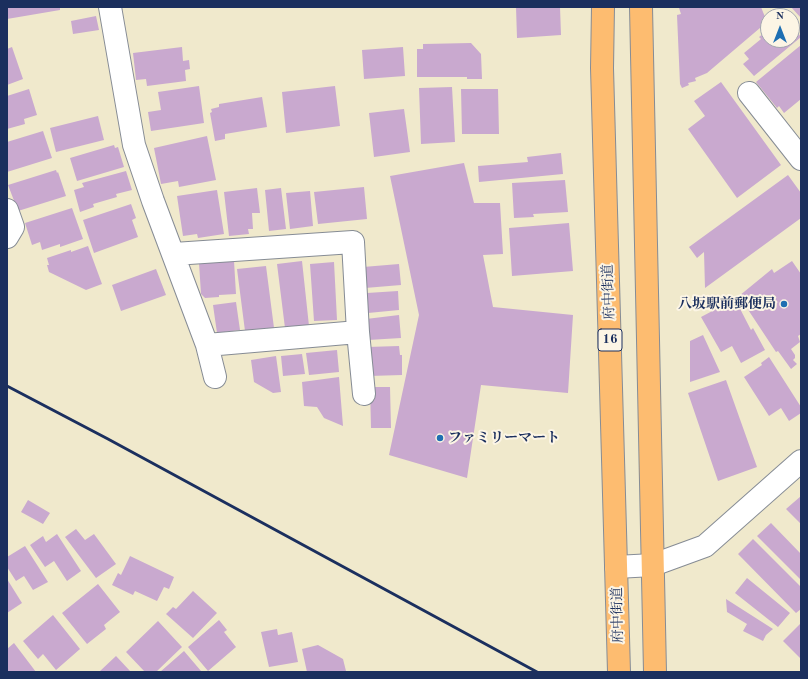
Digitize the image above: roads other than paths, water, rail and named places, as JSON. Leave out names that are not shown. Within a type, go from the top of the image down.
[{"type":"main road","name":"府中街道","points":[[603,7],[602,68],[619,672]]},
{"type":"main road","points":[[642,7],[655,672]]},
{"type":"street","points":[[110,7],[134,145],[153,201],[207,345],[215,377]]},
{"type":"street","points":[[749,93],[801,159]]},
{"type":"street","points":[[7,210],[13,227],[7,237]]},
{"type":"street","points":[[174,254],[353,242],[358,332],[364,394]]},
{"type":"street","points":[[207,345],[358,332]]},
{"type":"street","points":[[616,567],[653,565],[704,546],[801,461]]},
{"type":"railway","points":[[7,386],[108,439],[537,672]]},
{"type":"place","name":"八坂駅前郵便局","points":[[784,304]]},
{"type":"place","name":"ファミリーマート","points":[[440,438]]}]
